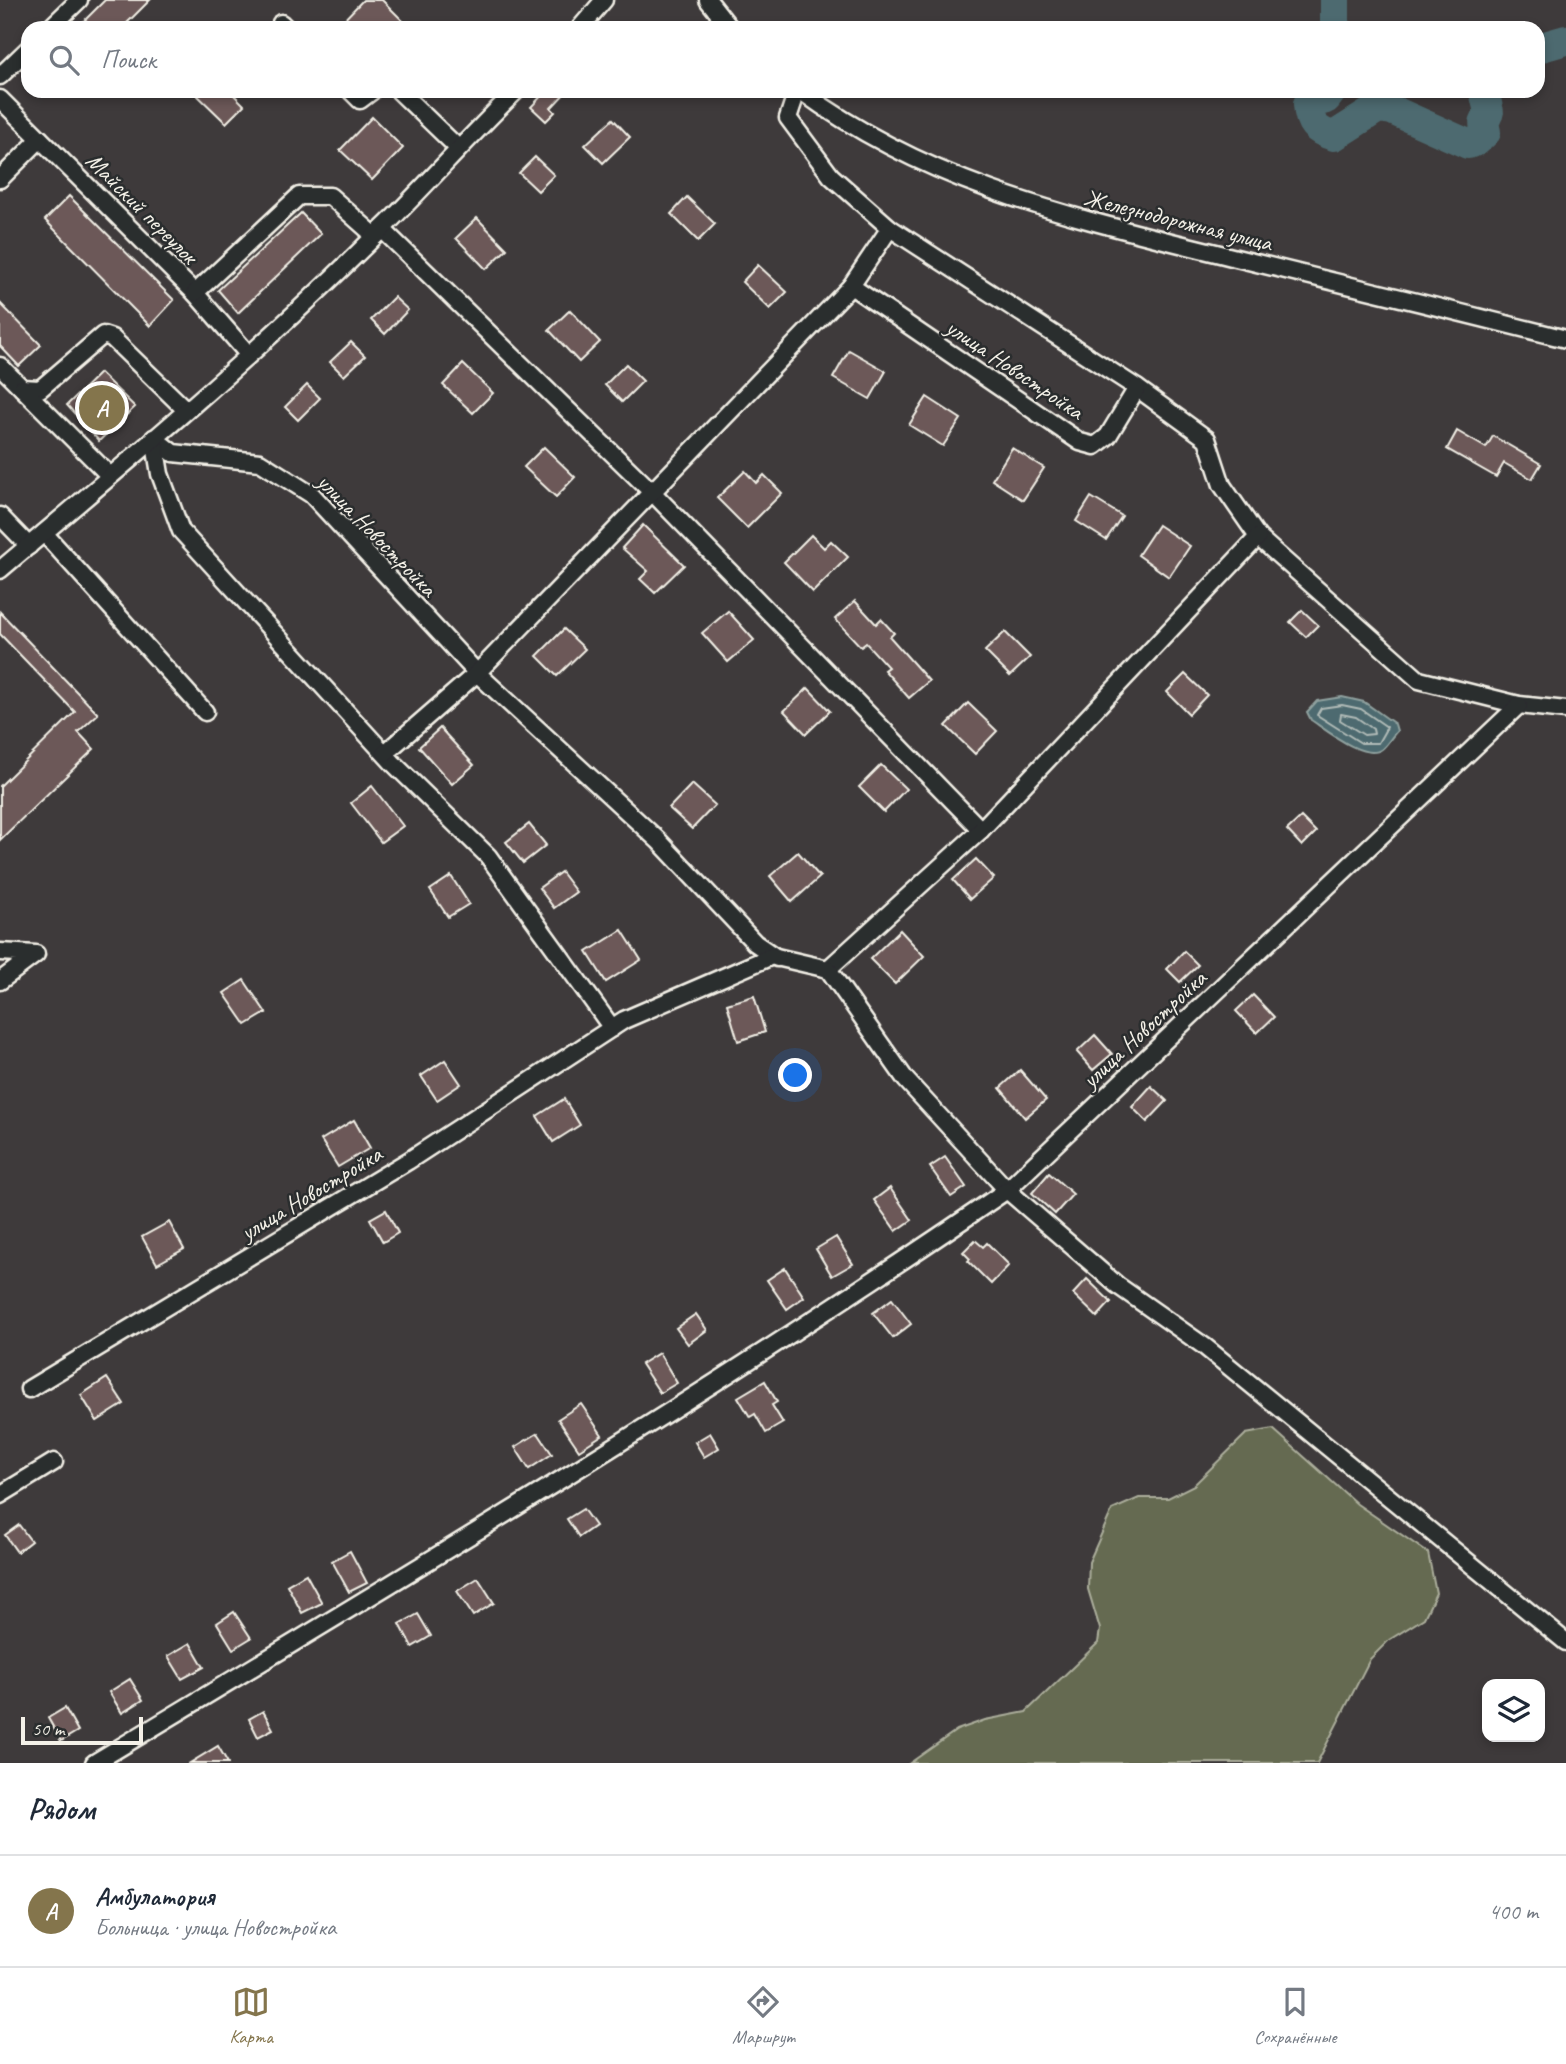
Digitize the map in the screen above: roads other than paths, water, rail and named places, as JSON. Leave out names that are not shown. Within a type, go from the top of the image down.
[{"type":"street","points":[[57,21],[79,0]]},
{"type":"street","points":[[586,21],[604,0]]},
{"type":"street","points":[[708,0],[724,21]]},
{"type":"street","points":[[0,76],[21,56]]},
{"type":"street","points":[[406,98],[457,147]]},
{"type":"street","points":[[0,570],[248,354],[378,233],[457,147],[509,98]]},
{"type":"street","points":[[796,98],[788,118],[831,176],[890,228],[1137,388],[1207,439],[1222,485],[1258,537],[1419,680],[1519,705],[1566,710]]},
{"type":"street","name":"Железнодорожная улица","points":[[809,98],[840,120],[943,173],[1049,212],[1566,339]]},
{"type":"street","name":"Майский переулок","points":[[0,99],[195,293],[248,354]]},
{"type":"street","points":[[0,179],[40,139]]},
{"type":"street","points":[[195,293],[299,196],[330,196],[378,233],[652,492],[981,830]]},
{"type":"street","points":[[385,753],[477,673],[851,286],[890,228]]},
{"type":"street","name":"улица Новостройка","points":[[851,286],[1080,442],[1095,446],[1108,436],[1137,388]]},
{"type":"street","points":[[22,388],[40,389],[103,335],[112,338],[185,409]]},
{"type":"street","points":[[0,366],[109,475]]},
{"type":"street","points":[[154,438],[160,474],[181,531],[385,753],[488,856],[612,1028]]},
{"type":"street","name":"улица Новостройка","points":[[154,438],[173,453],[260,462],[312,495],[477,673],[659,841],[755,943],[778,958]]},
{"type":"street","points":[[0,516],[29,546]]},
{"type":"street","points":[[44,533],[205,712]]},
{"type":"street","points":[[1258,537],[981,830],[828,969],[906,1080],[1007,1190],[1117,1285],[1204,1346],[1566,1642]]},
{"type":"street","name":"улица Новостройка","points":[[94,1763],[332,1620],[648,1423],[1007,1190],[1519,705]]},
{"type":"street","points":[[0,952],[36,954],[0,981]]},
{"type":"street","name":"улица Новостройка","points":[[29,1389],[408,1161],[612,1028],[772,956],[828,969]]},
{"type":"street","points":[[0,1495],[54,1462]]},
{"type":"water","points":[[1342,697],[1364,702],[1395,724],[1397,731],[1382,749],[1375,752],[1356,748],[1311,720],[1307,712],[1317,701]]},
{"type":"waterway","points":[[1335,0],[1335,21]]},
{"type":"waterway","points":[[1545,46],[1566,40]]},
{"type":"waterway","points":[[1327,98],[1308,104],[1314,125],[1327,134],[1334,136],[1378,108],[1392,110],[1468,144],[1477,141],[1486,132],[1484,123],[1489,112],[1486,98]]},
{"type":"place","name":"Амбулатория","points":[[102,408]]}]
